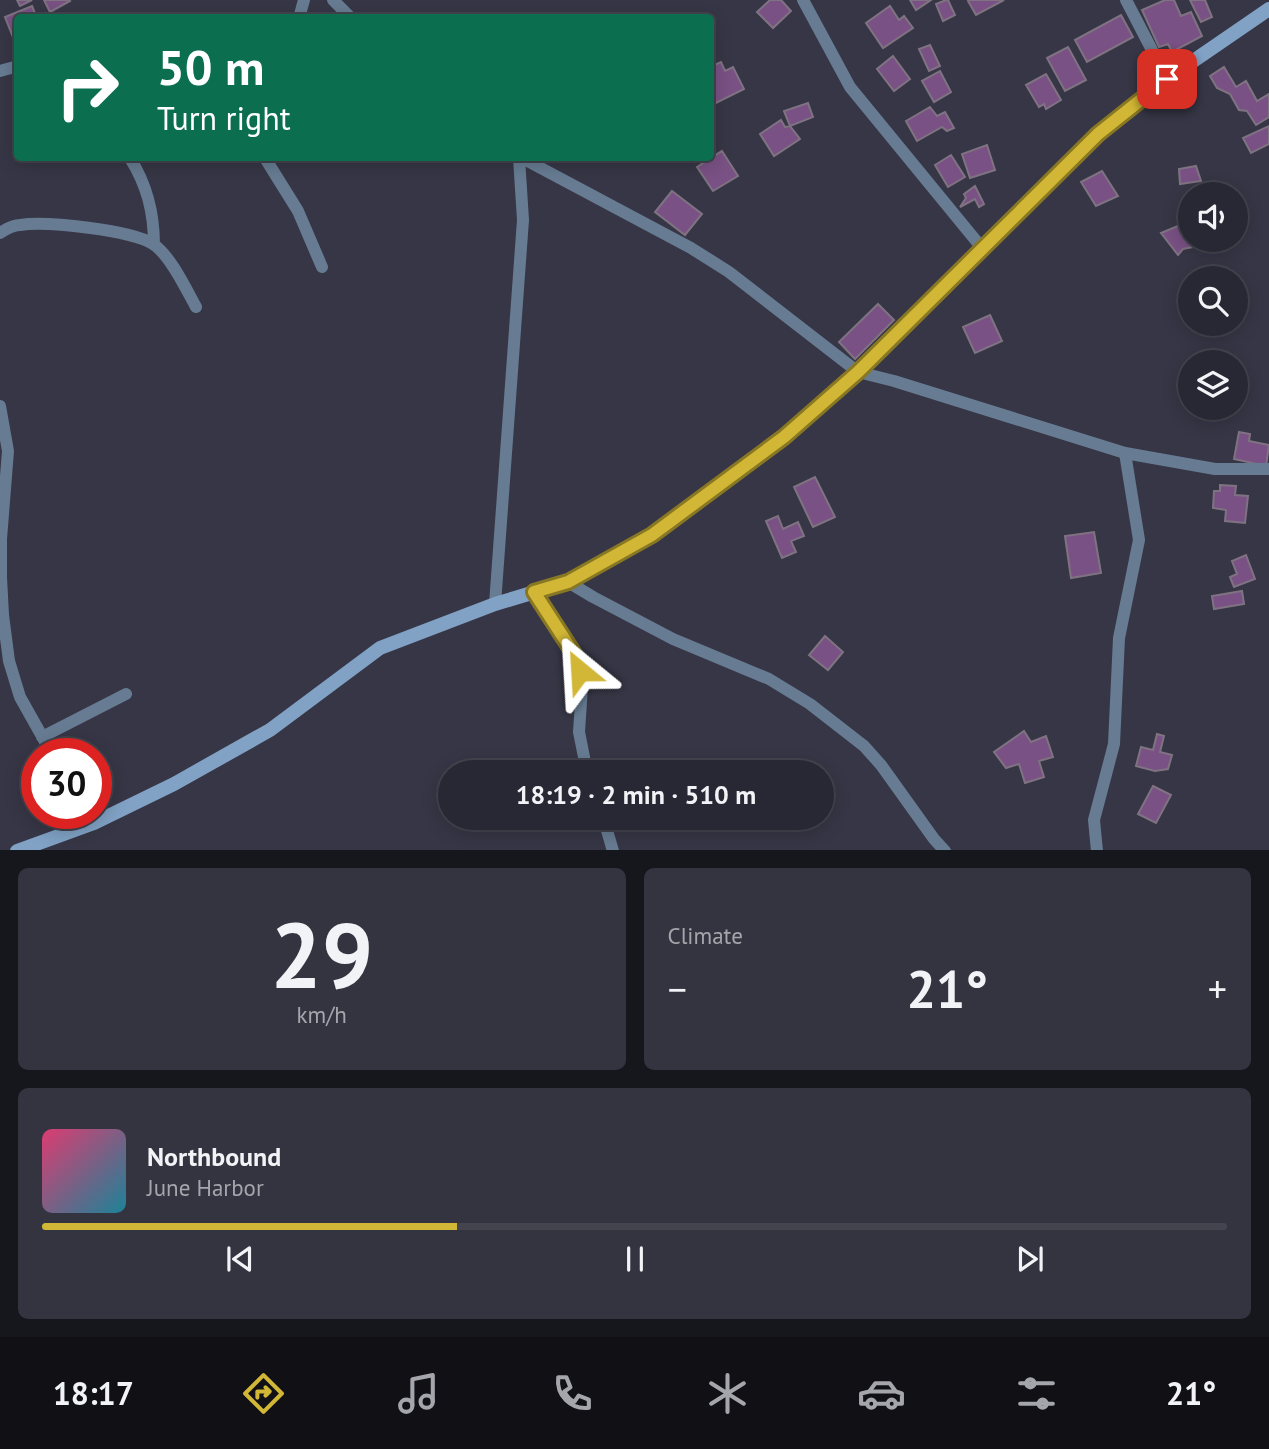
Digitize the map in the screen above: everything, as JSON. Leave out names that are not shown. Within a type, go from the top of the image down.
[{"type":"main road","points":[[112,809],[174,784],[270,730],[380,648],[495,604],[568,582],[663,527],[784,437],[858,372],[1098,134],[1167,79],[1269,9]]},
{"type":"main road","points":[[17,850],[66,829]]},
{"type":"street","points":[[333,0],[347,14]]},
{"type":"street","points":[[803,0],[850,87],[982,248]]},
{"type":"street","points":[[1126,0],[1167,79]]},
{"type":"street","points":[[132,161],[142,178],[150,201],[154,245]]},
{"type":"street","points":[[267,161],[298,211],[322,267]]},
{"type":"street","points":[[495,604],[523,220],[520,161]]},
{"type":"street","points":[[526,161],[691,248],[729,272],[858,372],[1125,453],[1215,470],[1269,469]]},
{"type":"street","points":[[0,233],[17,225],[38,223],[141,239],[163,253],[196,307]]},
{"type":"street","points":[[0,405],[8,451],[1,539],[3,615],[9,661],[20,697],[41,737],[127,694]]},
{"type":"street","points":[[1097,850],[1094,820],[1114,744],[1119,638],[1139,540],[1125,453]]},
{"type":"street","points":[[568,582],[673,639],[769,679],[810,704],[864,746],[945,850]]},
{"type":"street","points":[[534,592],[578,660],[582,685],[579,732],[585,760]]},
{"type":"street","points":[[607,830],[613,850]]},
{"type":"building","points":[[17,0],[32,0],[20,6]]},
{"type":"building","points":[[44,0],[69,0],[70,1],[50,12]]},
{"type":"building","points":[[770,0],[781,0],[791,11],[773,28],[757,12]]},
{"type":"building","points":[[910,0],[931,0],[916,10]]},
{"type":"building","points":[[946,0],[955,15],[943,21],[936,4]]},
{"type":"building","points":[[1004,0],[976,15],[968,1]]},
{"type":"building","points":[[1165,0],[1174,0],[1181,16],[1191,12],[1202,36],[1172,52],[1168,44],[1159,47],[1142,10]]},
{"type":"building","points":[[1190,0],[1205,0],[1212,17],[1201,22]]},
{"type":"building","points":[[32,6],[35,14],[14,14],[14,40],[5,17]]},
{"type":"building","points":[[890,6],[899,20],[904,16],[913,28],[883,48],[866,23]]},
{"type":"building","points":[[1121,15],[1133,37],[1087,62],[1075,40]]},
{"type":"building","points":[[930,45],[940,66],[929,71],[919,49]]},
{"type":"building","points":[[1068,47],[1086,80],[1065,91],[1047,58]]},
{"type":"building","points":[[893,56],[910,79],[894,91],[877,69]]},
{"type":"building","points":[[721,62],[725,71],[733,67],[744,89],[714,104],[714,65]]},
{"type":"building","points":[[1224,67],[1236,87],[1246,81],[1257,101],[1269,94],[1269,117],[1256,125],[1247,111],[1239,110],[1230,94],[1217,88],[1210,76]]},
{"type":"building","points":[[940,71],[951,92],[934,102],[922,81]]},
{"type":"building","points":[[1046,74],[1061,100],[1046,109],[1044,104],[1039,107],[1026,85]]},
{"type":"building","points":[[808,103],[813,117],[790,126],[784,111]]},
{"type":"building","points":[[930,107],[937,116],[945,112],[954,128],[947,131],[942,127],[917,141],[906,121]]},
{"type":"building","points":[[781,120],[785,127],[790,126],[800,139],[774,156],[760,134]]},
{"type":"building","points":[[1269,126],[1269,144],[1251,153],[1243,138]]},
{"type":"building","points":[[987,145],[995,170],[970,178],[962,154]]},
{"type":"building","points":[[722,151],[738,176],[713,191],[697,167],[706,161],[714,161],[714,156]]},
{"type":"building","points":[[951,155],[965,177],[948,187],[935,165]]},
{"type":"building","points":[[1196,166],[1201,181],[1180,182],[1179,169]]},
{"type":"building","points":[[1102,171],[1118,196],[1096,206],[1081,182]]},
{"type":"building","points":[[975,186],[984,204],[979,207],[975,199],[960,207],[966,198],[964,194]]},
{"type":"building","points":[[672,191],[702,214],[685,235],[655,212]]},
{"type":"building","points":[[1178,226],[1178,252],[1180,252],[1178,255],[1161,233]]},
{"type":"building","points":[[878,304],[894,320],[855,359],[839,342]]},
{"type":"building","points":[[990,315],[1002,341],[975,353],[963,327]]},
{"type":"building","points":[[1239,432],[1250,434],[1249,441],[1269,445],[1266,466],[1234,459]]},
{"type":"building","points":[[815,477],[835,517],[813,527],[794,487]]},
{"type":"building","points":[[1220,485],[1236,486],[1235,495],[1248,496],[1245,523],[1225,521],[1226,510],[1213,508],[1214,491],[1220,491]]},
{"type":"building","points":[[778,516],[783,529],[798,522],[804,536],[791,541],[796,552],[782,558],[766,521]]},
{"type":"building","points":[[1094,532],[1101,573],[1071,578],[1065,536]]},
{"type":"building","points":[[1246,555],[1255,579],[1234,587],[1230,577],[1237,574],[1232,561]]},
{"type":"building","points":[[1242,591],[1244,604],[1214,609],[1212,596]]},
{"type":"building","points":[[825,636],[843,652],[828,670],[809,655]]},
{"type":"building","points":[[1024,731],[1031,742],[1046,736],[1053,757],[1039,761],[1044,777],[1025,783],[1019,764],[1006,768],[994,752]]},
{"type":"building","points":[[1157,734],[1164,736],[1160,752],[1172,755],[1168,769],[1155,771],[1136,766],[1141,747],[1153,750]]},
{"type":"building","points":[[1153,786],[1171,795],[1156,823],[1138,814]]},
{"type":"route","points":[[580,671],[578,660],[534,592],[568,582],[652,535],[784,437],[858,372],[1098,134],[1167,79]]}]
